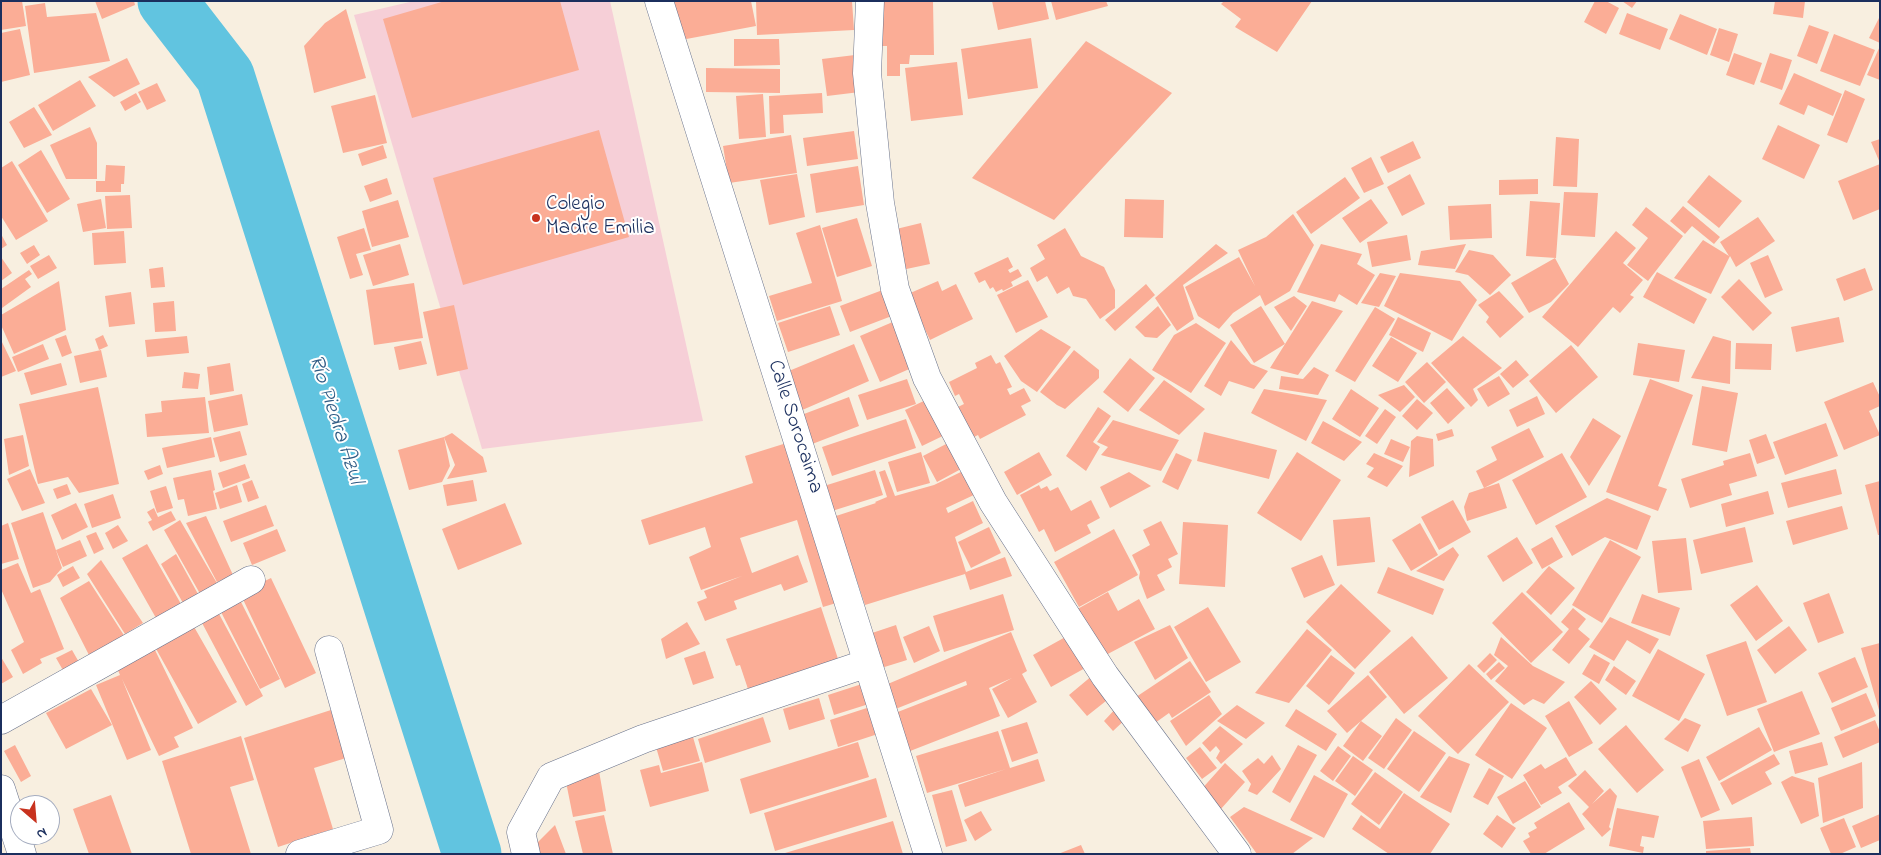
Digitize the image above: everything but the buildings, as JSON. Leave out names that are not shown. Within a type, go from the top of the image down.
[{"type":"street","name":"Calle Sorocaima","points":[[659,1],[928,854]]},
{"type":"street","points":[[870,1],[867,73],[880,203],[895,289],[926,378],[993,502],[1105,676],[1237,854]]},
{"type":"street","points":[[1,720],[251,580]]},
{"type":"street","points":[[300,854],[379,830],[329,650]]},
{"type":"street","points":[[526,854],[521,832],[551,777],[644,739],[868,663]]},
{"type":"street","points":[[1,789],[22,854]]},
{"type":"shaded area","name":"Colegio Madre Emilia","points":[[414,1],[610,1],[703,421],[482,449],[354,15]]},
{"type":"waterway","name":"Río Piedra Azul","points":[[167,1],[225,76],[472,854]]},
{"type":"place","name":"Colegio Madre Emilia","points":[[536,218]]}]
